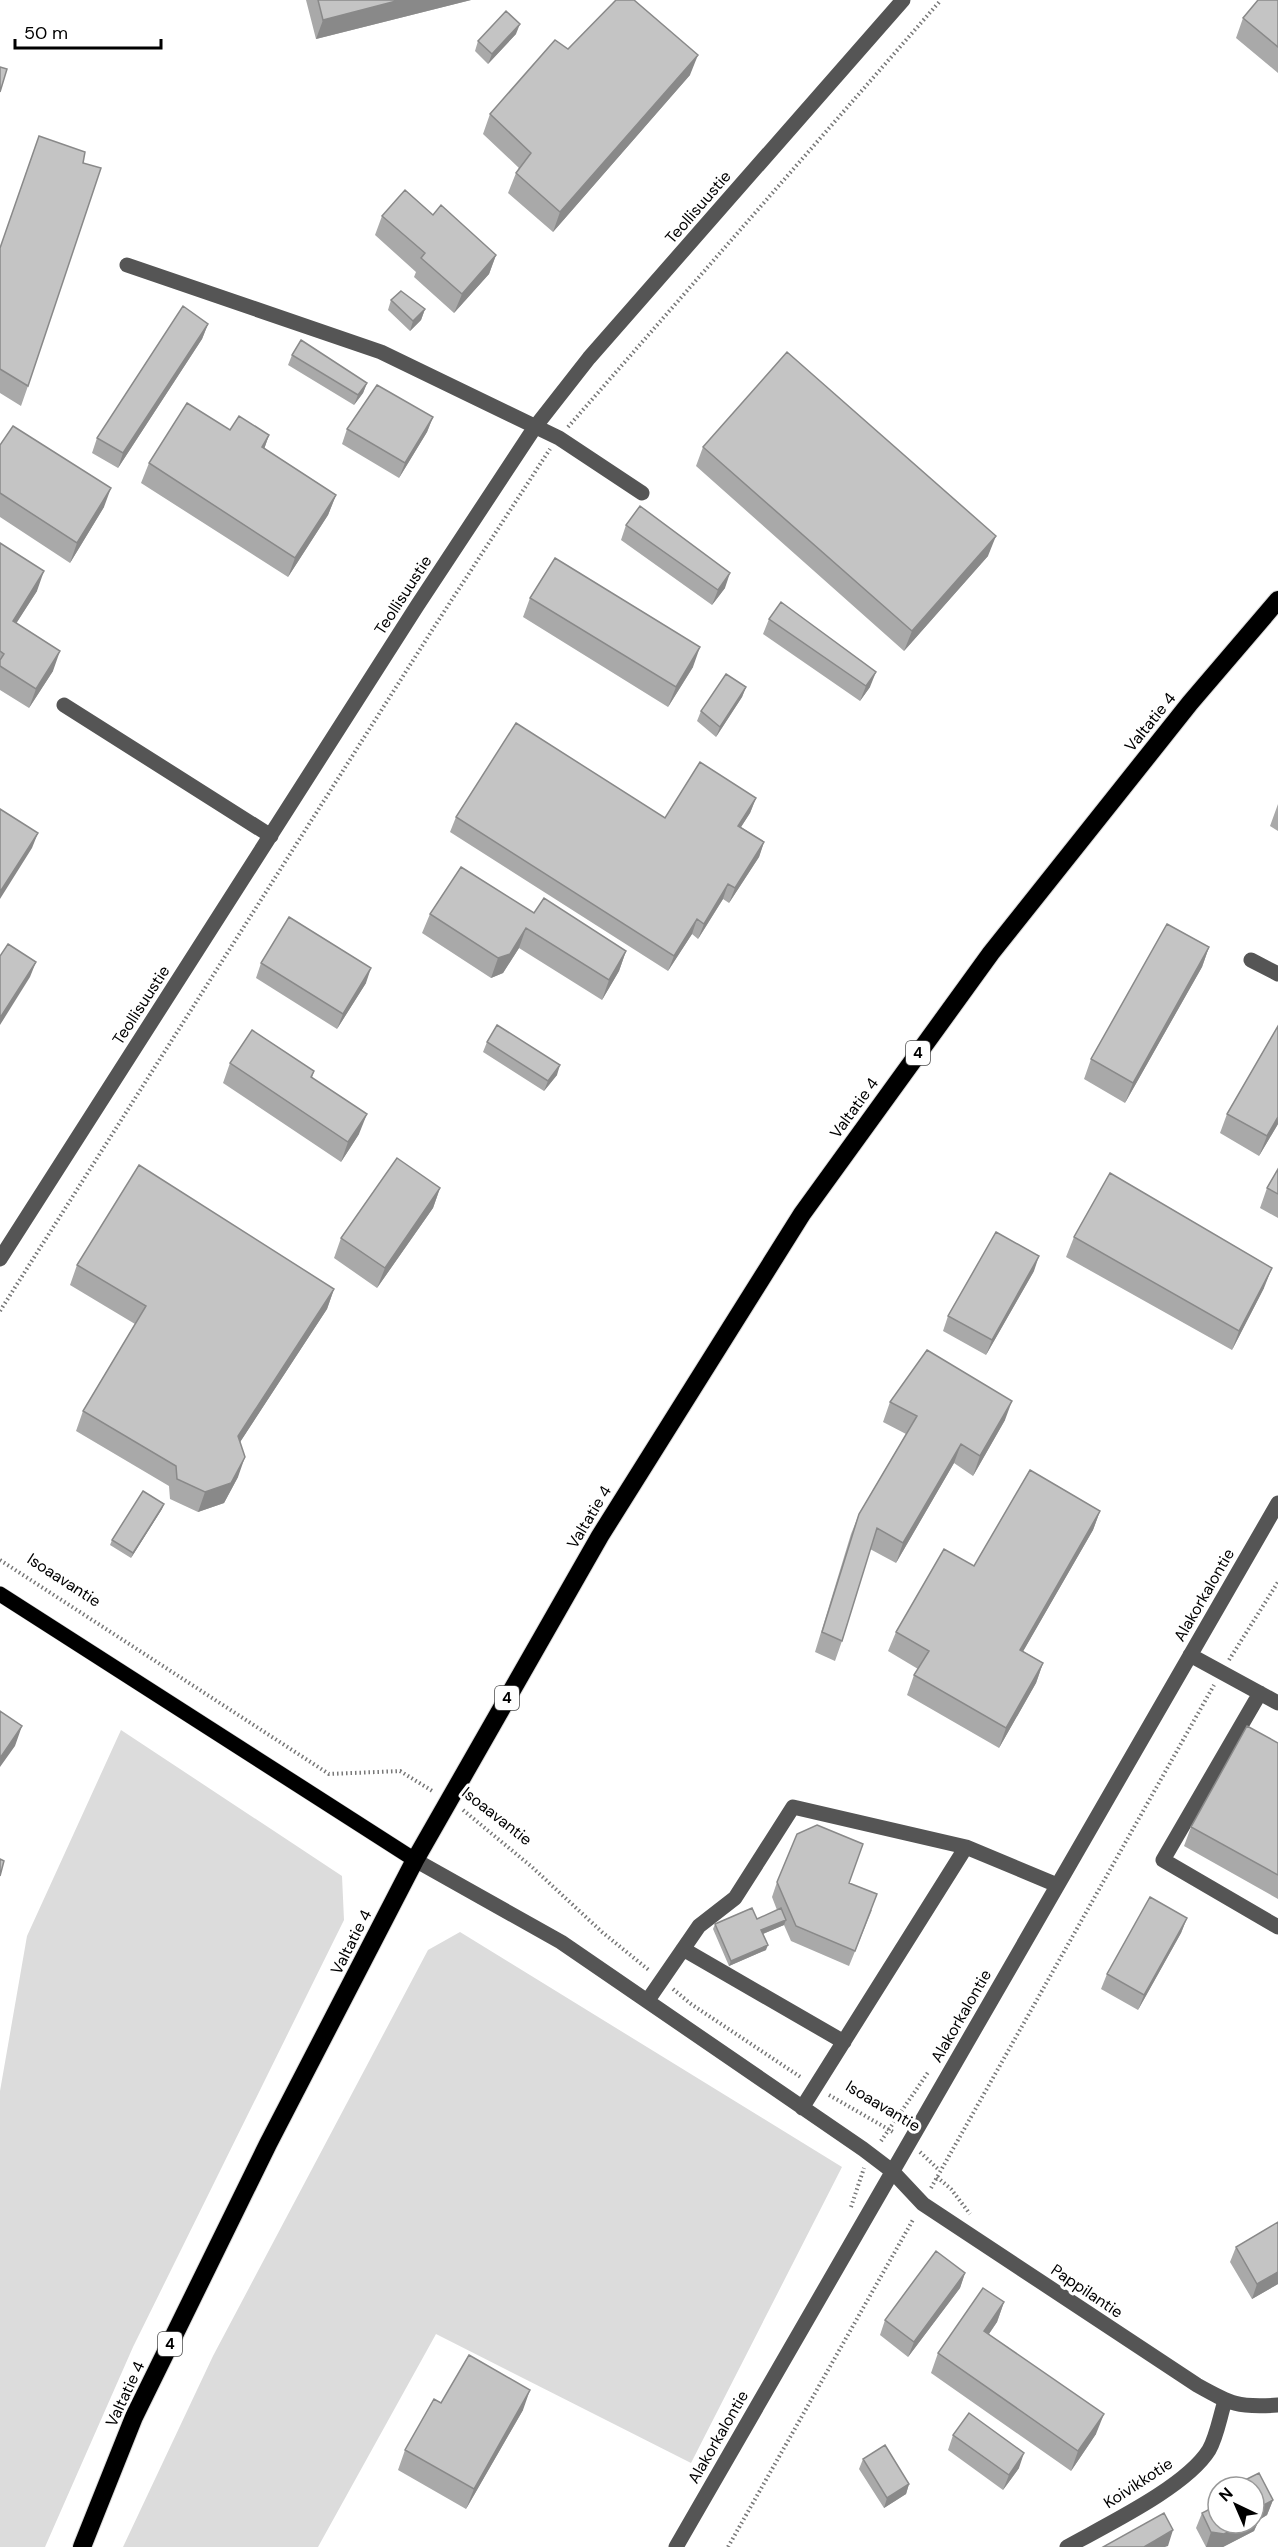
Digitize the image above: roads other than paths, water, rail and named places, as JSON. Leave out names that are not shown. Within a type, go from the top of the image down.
[{"type":"highway","name":"Valtatie 4","points":[[81,2547],[135,2417],[268,2144],[448,1801],[600,1536],[802,1214],[991,953],[1190,703],[1278,600]]},
{"type":"main road","points":[[0,1594],[416,1860]]},
{"type":"street","name":"Teollisuustie","points":[[0,1259],[535,427],[589,358],[903,0]]},
{"type":"street","points":[[127,265],[381,352],[559,438],[642,492]]},
{"type":"street","points":[[64,705],[271,836]]},
{"type":"street","points":[[1251,960],[1278,974]]},
{"type":"street","name":"Alakorkalontie","points":[[676,2547],[1278,1503]]},
{"type":"street","points":[[1190,1655],[1278,1703]]},
{"type":"street","points":[[1260,1693],[1163,1860],[1278,1927]]},
{"type":"street","points":[[648,2000],[699,1926],[735,1898],[793,1807],[966,1847],[1057,1886]]},
{"type":"street","points":[[802,2108],[966,1847]]},
{"type":"street","points":[[416,1860],[561,1942],[648,2000],[892,2171]]},
{"type":"street","points":[[683,1948],[844,2042]]},
{"type":"street","name":"Pappilantie","points":[[892,2171],[923,2204],[1187,2378],[1225,2401],[1249,2407],[1278,2405]]},
{"type":"street","name":"Koivikkotie","points":[[1067,2547],[1147,2502],[1184,2475],[1209,2450],[1225,2401]]}]
